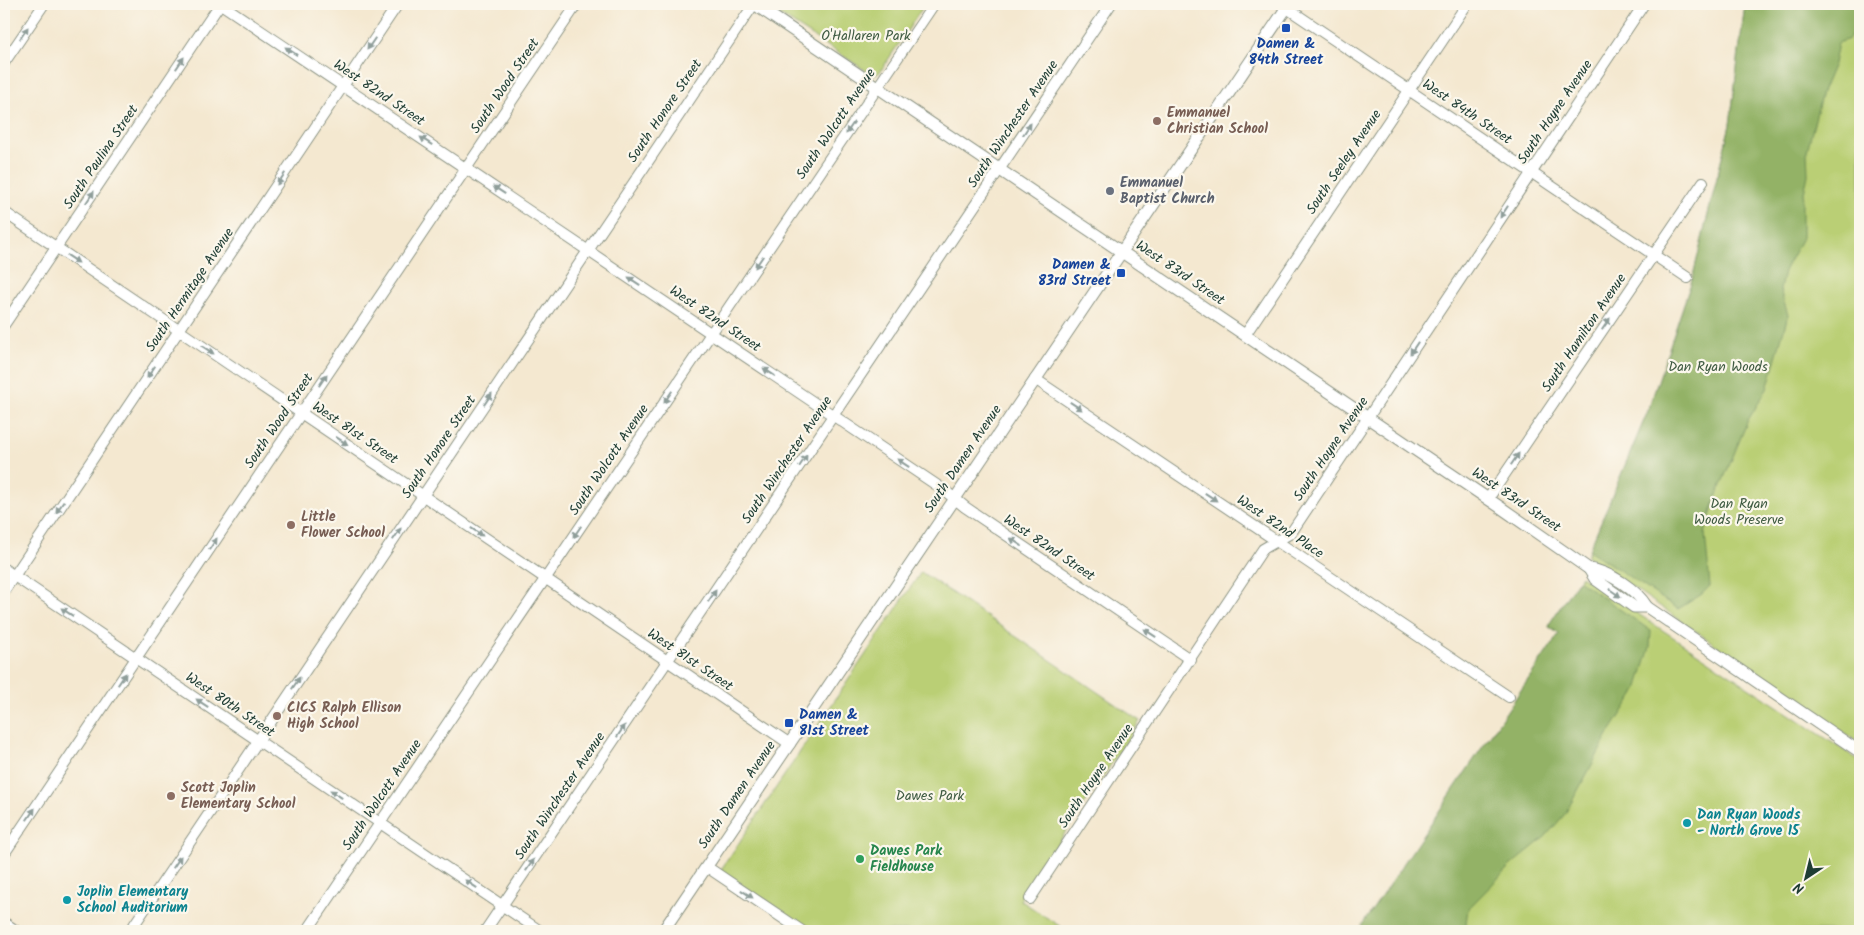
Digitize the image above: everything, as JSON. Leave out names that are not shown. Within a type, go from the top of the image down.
[{"type":"main road","points":[[4,925],[13,931]]},
{"type":"street","points":[[4,63],[44,4]]},
{"type":"street","name":"West 82nd Street","points":[[221,4],[944,490],[954,500],[1191,660]]},
{"type":"street","name":"South Paulina Street","points":[[4,325],[221,4]]},
{"type":"street","name":"South Hermitage Avenue","points":[[4,591],[398,4]]},
{"type":"street","name":"South Wood Street","points":[[4,854],[577,4]]},
{"type":"street","name":"West 83rd Street","points":[[754,4],[1488,499],[1589,569],[1595,579],[1634,607],[1647,607],[1860,752]]},
{"type":"street","name":"South Honore Street","points":[[130,931],[754,4]]},
{"type":"street","name":"South Wolcott Avenue","points":[[307,931],[934,4]]},
{"type":"street","name":"South Winchester Avenue","points":[[485,931],[1111,4]]},
{"type":"street","name":"South Seeley Avenue","points":[[1245,335],[1467,4]]},
{"type":"street","name":"South Hoyne Avenue","points":[[1030,899],[1263,550],[1292,532],[1644,4]]},
{"type":"street","name":"West 84th Street","points":[[1285,5],[1688,278]]},
{"type":"street","name":"South Damen Avenue","points":[[663,931],[1121,252],[1285,5]]},
{"type":"street","name":"South Hamilton Avenue","points":[[1488,499],[1703,182]]},
{"type":"street","name":"West 81st Street","points":[[4,212],[790,744]]},
{"type":"street","name":"West 82nd Place","points":[[1035,379],[1509,698]]},
{"type":"street","name":"West 80th Street","points":[[4,569],[540,931]]},
{"type":"street","points":[[706,867],[802,931]]},
{"type":"green space","name":"O'Hallaren Park","points":[[763,4],[925,4],[880,72],[874,76]]},
{"type":"green space","name":"Dan Ryan Woods Preserve","points":[[1745,4],[1860,4],[1860,744],[1587,556],[1648,411],[1692,280],[1730,125]]},
{"type":"green space","name":"Dan Ryan Woods","points":[[1745,4],[1860,4],[1860,28],[1856,28],[1849,39],[1838,43],[1834,64],[1822,92],[1807,151],[1808,175],[1802,202],[1802,238],[1784,271],[1780,290],[1788,315],[1767,389],[1748,420],[1715,500],[1705,534],[1710,586],[1702,594],[1678,609],[1589,550],[1648,411],[1692,280],[1730,125]]},
{"type":"green space","name":"Dawes Park","points":[[921,572],[1140,721],[1020,900],[1067,931],[810,931],[720,871]]},
{"type":"green space","points":[[1581,576],[1860,761],[1860,931],[1358,931],[1559,634],[1548,626]]},
{"type":"green space","points":[[1578,580],[1651,631],[1650,647],[1637,690],[1611,730],[1565,814],[1545,837],[1511,865],[1468,909],[1466,923],[1470,931],[1358,931],[1559,634],[1548,626]]},
{"type":"place","name":"Damen & 84th Street","points":[[1286,28]]},
{"type":"place","name":"Emmanuel Christian School","points":[[1157,121]]},
{"type":"place","name":"Emmanuel Baptist Church","points":[[1110,191]]},
{"type":"place","name":"Damen & 83rd Street","points":[[1121,273]]},
{"type":"place","name":"Little Flower School","points":[[291,525]]},
{"type":"place","name":"CICS Ralph Ellison High School","points":[[277,716]]},
{"type":"place","name":"Damen & 81st Street","points":[[789,723]]},
{"type":"place","name":"Scott Joplin Elementary School","points":[[171,796]]},
{"type":"place","name":"Dan Ryan Woods - North Grove 15","points":[[1687,823]]},
{"type":"place","name":"Dawes Park Fieldhouse","points":[[860,859]]},
{"type":"place","name":"Joplin Elementary School Auditorium","points":[[67,900]]}]
